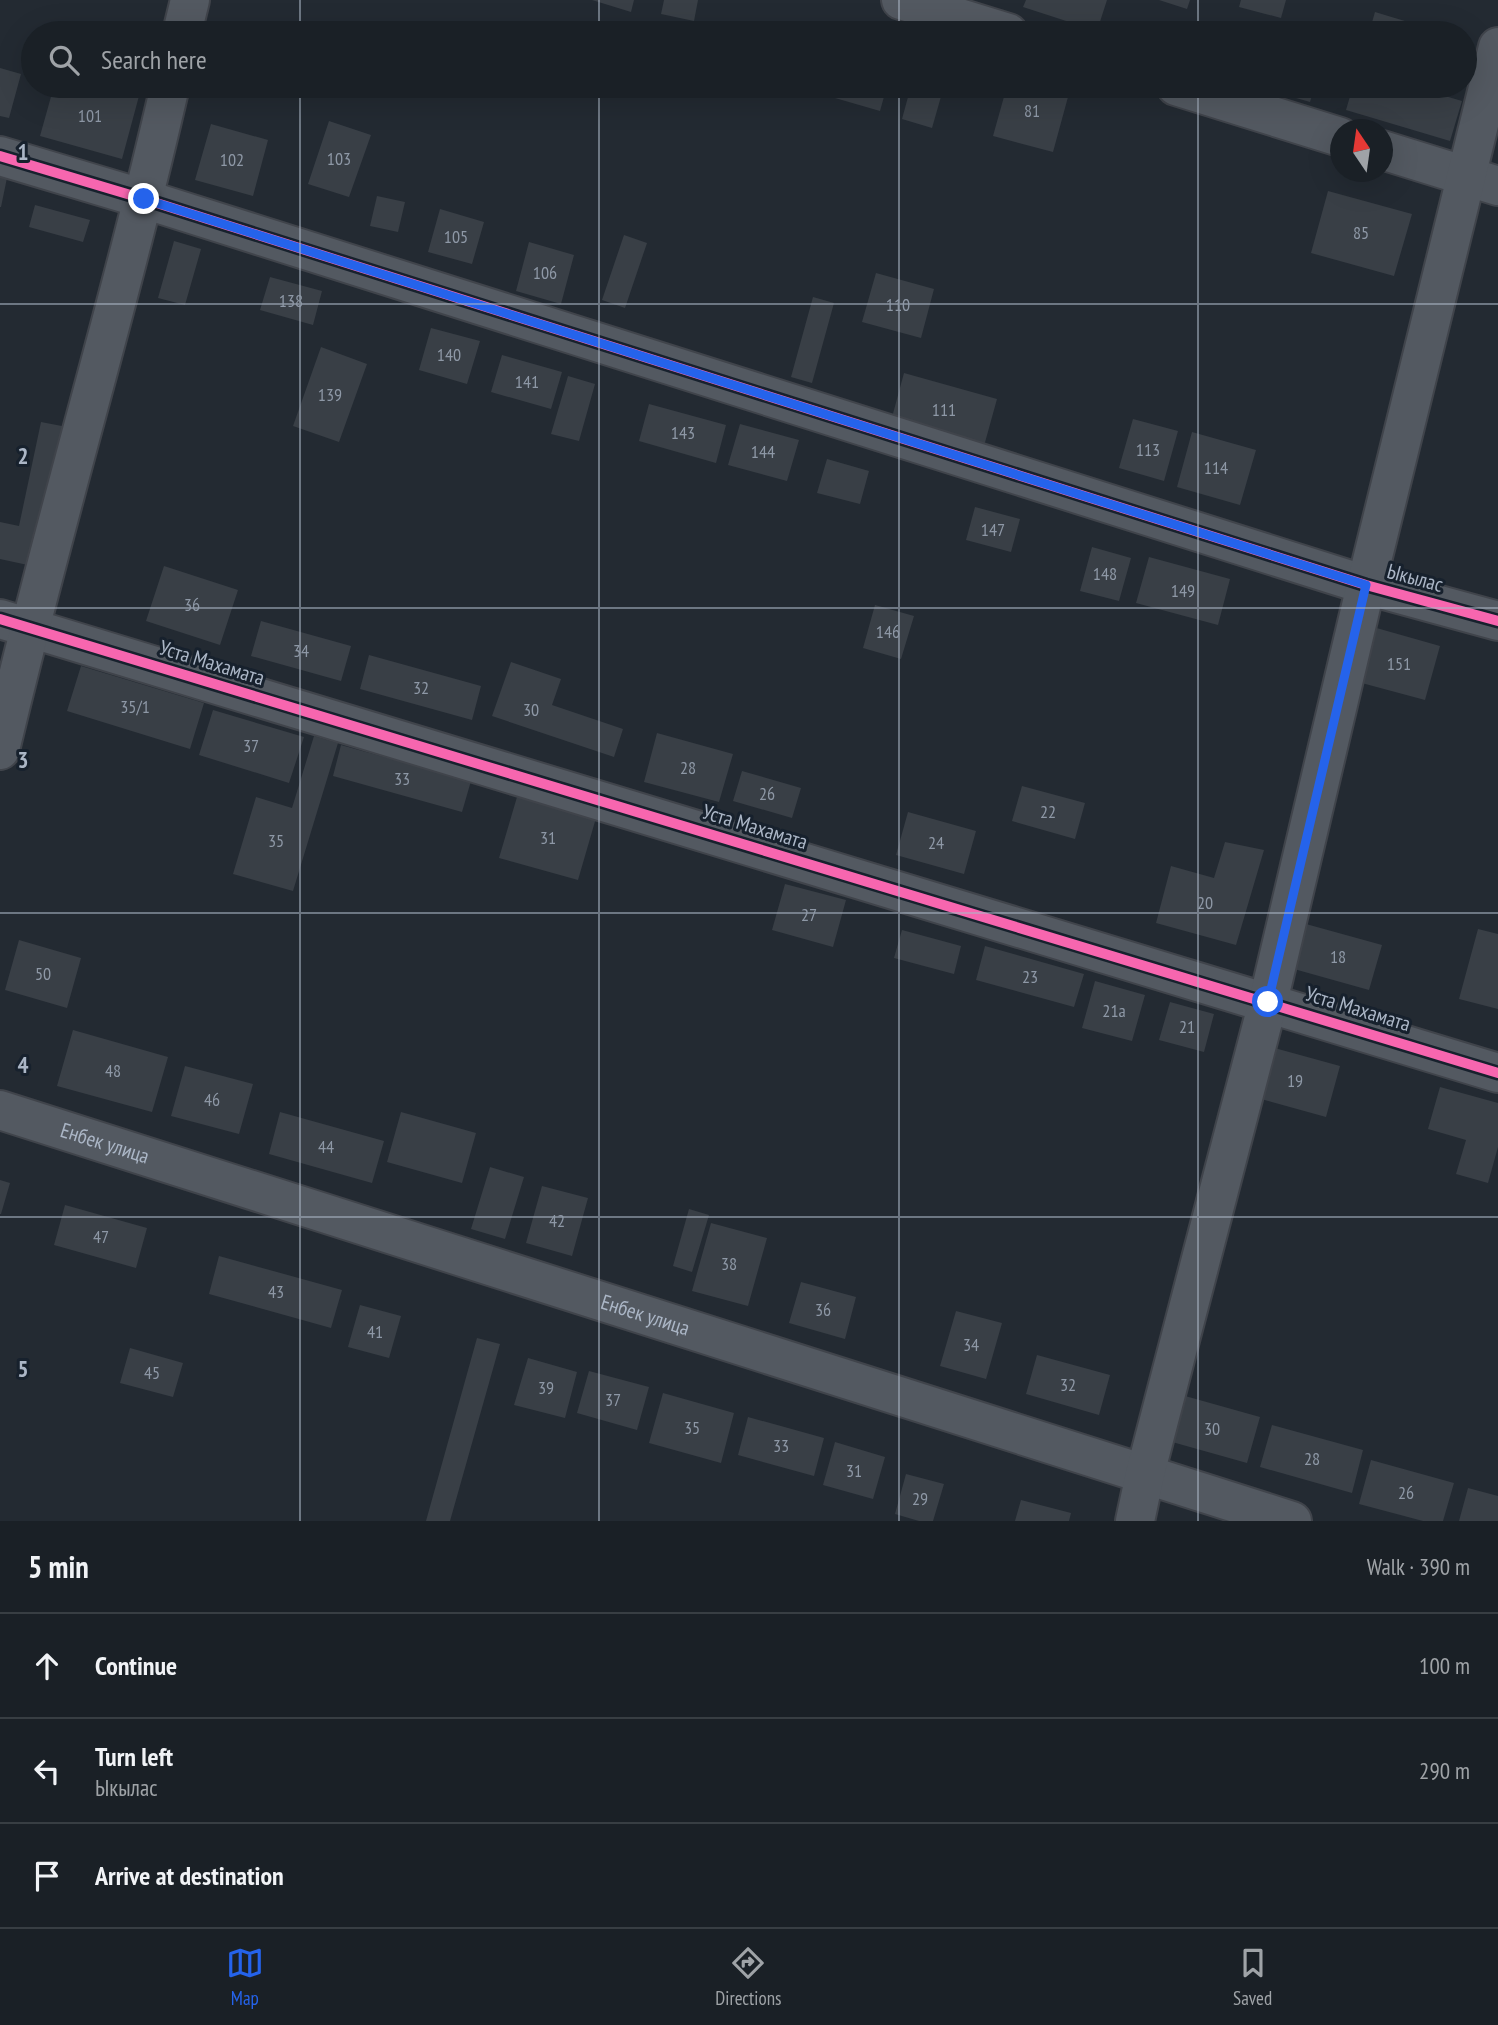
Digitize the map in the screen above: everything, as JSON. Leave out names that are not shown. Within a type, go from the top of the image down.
[{"type":"street","points":[[185,21],[190,0]]},
{"type":"street","points":[[901,0],[969,21]]},
{"type":"street","points":[[1135,1521],[1268,1002],[1366,585],[1482,181],[1498,47]]},
{"type":"street","points":[[0,750],[14,623],[144,199],[167,98]]},
{"type":"street","points":[[1215,98],[1330,134]]},
{"type":"street","points":[[1393,153],[1482,181]]},
{"type":"street","name":"Ыкылас","points":[[0,156],[144,199],[1366,585],[1498,621]]},
{"type":"street","name":"Уста Махамата","points":[[14,623],[1498,1073]]},
{"type":"street","name":"Енбек улица","points":[[0,1110],[1292,1521]]},
{"type":"building","points":[[592,0],[634,0],[631,12]]},
{"type":"building","points":[[664,0],[698,0],[694,21],[661,14]]},
{"type":"building","points":[[1026,0],[1107,0],[1100,21],[1066,21],[1023,7]]},
{"type":"building","points":[[1159,0],[1190,0],[1187,9]]},
{"type":"building","points":[[1241,0],[1286,0],[1281,18],[1239,7]]},
{"type":"building","points":[[1375,12],[1405,21],[1372,21]]},
{"type":"building","points":[[0,68],[21,74],[9,118],[0,116]]},
{"type":"building","points":[[51,98],[138,98],[122,159],[40,136]]},
{"type":"building","points":[[835,98],[884,98],[880,111]]},
{"type":"building","points":[[908,98],[941,98],[932,128],[902,119]]},
{"type":"building","points":[[1004,98],[1068,98],[1053,152],[993,136]]},
{"type":"building","points":[[1350,98],[1452,98],[1462,101],[1450,141],[1393,124],[1393,119],[1376,119],[1346,110]]},
{"type":"building","points":[[329,121],[371,135],[349,197],[308,184]]},
{"type":"building","points":[[211,124],[268,140],[253,196],[195,180]]},
{"type":"building","points":[[0,171],[8,173],[1,207],[0,207]]},
{"type":"building","points":[[1328,191],[1412,214],[1394,276],[1311,253]]},
{"type":"building","points":[[377,196],[405,202],[398,232],[370,226]]},
{"type":"building","points":[[35,205],[90,220],[83,242],[29,227]]},
{"type":"building","points":[[440,209],[484,222],[472,264],[428,252]]},
{"type":"building","points":[[624,235],[647,243],[625,308],[602,300]]},
{"type":"building","points":[[174,241],[201,249],[185,305],[158,298]]},
{"type":"building","points":[[529,242],[574,255],[561,304],[516,291]]},
{"type":"building","points":[[876,273],[934,289],[921,338],[862,322]]},
{"type":"building","points":[[270,277],[322,291],[313,325],[260,310]]},
{"type":"building","points":[[813,297],[834,303],[812,383],[791,377]]},
{"type":"building","points":[[431,328],[480,341],[467,384],[419,370]]},
{"type":"building","points":[[321,347],[367,364],[339,442],[293,426]]},
{"type":"building","points":[[502,355],[562,372],[551,409],[491,392]]},
{"type":"building","points":[[904,373],[997,399],[984,446],[891,421]]},
{"type":"building","points":[[568,376],[595,384],[579,441],[551,434]]},
{"type":"building","points":[[649,404],[726,425],[716,463],[639,441]]},
{"type":"building","points":[[1133,419],[1178,431],[1164,481],[1119,468]]},
{"type":"building","points":[[41,422],[67,427],[37,567],[0,559],[0,522],[19,526]]},
{"type":"building","points":[[740,424],[799,440],[787,481],[728,465]]},
{"type":"building","points":[[1192,432],[1256,450],[1240,505],[1177,487]]},
{"type":"building","points":[[827,459],[869,471],[860,504],[817,493]]},
{"type":"building","points":[[975,507],[1020,519],[1011,552],[966,540]]},
{"type":"building","points":[[1092,547],[1131,558],[1119,601],[1080,591]]},
{"type":"building","points":[[1149,557],[1230,579],[1218,625],[1136,603]]},
{"type":"building","points":[[164,566],[238,590],[220,645],[146,621]]},
{"type":"building","points":[[875,605],[914,616],[901,659],[863,648]]},
{"type":"building","points":[[261,621],[351,646],[341,681],[251,656]]},
{"type":"building","points":[[1373,627],[1440,646],[1425,700],[1358,682]]},
{"type":"building","points":[[369,655],[481,686],[472,720],[360,689]]},
{"type":"building","points":[[511,662],[561,679],[552,705],[623,729],[614,757],[492,716]]},
{"type":"building","points":[[81,666],[204,703],[190,749],[67,711]]},
{"type":"building","points":[[213,710],[304,737],[289,783],[199,755]]},
{"type":"building","points":[[657,733],[733,754],[719,802],[644,782]]},
{"type":"building","points":[[314,736],[338,743],[293,891],[233,874],[256,797],[292,808]]},
{"type":"building","points":[[341,745],[471,781],[462,812],[333,776]]},
{"type":"building","points":[[742,771],[801,788],[792,818],[733,801]]},
{"type":"building","points":[[1022,786],[1085,803],[1075,839],[1012,821]]},
{"type":"building","points":[[517,797],[596,818],[578,880],[499,858]]},
{"type":"building","points":[[908,812],[976,831],[964,874],[896,855]]},
{"type":"building","points":[[1225,842],[1264,850],[1236,945],[1156,923],[1171,866],[1214,878]]},
{"type":"building","points":[[785,884],[846,900],[833,947],[772,930]]},
{"type":"building","points":[[1306,924],[1382,945],[1369,990],[1294,969]]},
{"type":"building","points":[[1478,929],[1498,934],[1498,1009],[1459,999]]},
{"type":"building","points":[[902,930],[961,946],[954,974],[894,958]]},
{"type":"building","points":[[19,940],[81,958],[67,1008],[5,990]]},
{"type":"building","points":[[985,946],[1084,974],[1074,1007],[976,980]]},
{"type":"building","points":[[1095,981],[1145,995],[1132,1041],[1082,1028]]},
{"type":"building","points":[[1170,1002],[1214,1014],[1204,1052],[1159,1040]]},
{"type":"building","points":[[73,1030],[168,1057],[152,1112],[57,1086]]},
{"type":"building","points":[[1264,1045],[1340,1066],[1326,1117],[1250,1096]]},
{"type":"building","points":[[185,1066],[253,1084],[239,1134],[171,1116]]},
{"type":"building","points":[[1440,1087],[1498,1103],[1498,1147],[1488,1183],[1456,1174],[1466,1140],[1428,1129]]},
{"type":"building","points":[[280,1112],[384,1141],[372,1183],[269,1154]]},
{"type":"building","points":[[401,1112],[476,1133],[462,1183],[387,1162]]},
{"type":"building","points":[[490,1167],[524,1177],[505,1239],[471,1229]]},
{"type":"building","points":[[0,1180],[10,1183],[1,1214],[0,1214]]},
{"type":"building","points":[[542,1186],[588,1198],[572,1256],[526,1243]]},
{"type":"building","points":[[65,1205],[147,1228],[136,1268],[54,1245]]},
{"type":"building","points":[[689,1209],[709,1215],[692,1272],[673,1266]]},
{"type":"building","points":[[711,1223],[767,1238],[748,1306],[692,1291]]},
{"type":"building","points":[[219,1256],[342,1290],[331,1328],[209,1294]]},
{"type":"building","points":[[801,1282],[856,1297],[845,1339],[789,1323]]},
{"type":"building","points":[[360,1305],[401,1316],[389,1358],[348,1347]]},
{"type":"building","points":[[956,1311],[1002,1323],[986,1379],[940,1366]]},
{"type":"building","points":[[477,1338],[500,1344],[450,1521],[426,1521]]},
{"type":"building","points":[[130,1348],[183,1363],[173,1397],[120,1383]]},
{"type":"building","points":[[1037,1355],[1110,1375],[1099,1415],[1026,1394]]},
{"type":"building","points":[[528,1358],[577,1372],[565,1418],[514,1405]]},
{"type":"building","points":[[589,1371],[649,1387],[637,1430],[577,1413]]},
{"type":"building","points":[[663,1393],[734,1413],[721,1463],[649,1443]]},
{"type":"building","points":[[1178,1394],[1260,1417],[1247,1463],[1165,1440]]},
{"type":"building","points":[[748,1417],[824,1438],[814,1476],[738,1455]]},
{"type":"building","points":[[1272,1425],[1363,1450],[1352,1493],[1260,1467]]},
{"type":"building","points":[[835,1442],[885,1457],[873,1499],[823,1485]]},
{"type":"building","points":[[1371,1460],[1454,1483],[1443,1521],[1423,1521],[1359,1504]]},
{"type":"building","points":[[906,1474],[944,1484],[933,1521],[919,1521],[895,1514]]},
{"type":"building","points":[[1468,1488],[1498,1496],[1498,1521],[1459,1521]]},
{"type":"building","points":[[1021,1500],[1071,1513],[1069,1521],[1015,1521]]},
{"type":"cycle path","points":[[0,156],[144,199],[1366,585],[1498,621]]},
{"type":"cycle path","points":[[0,619],[1498,1073]]},
{"type":"route","points":[[144,199],[1366,585],[1268,1002]]}]
